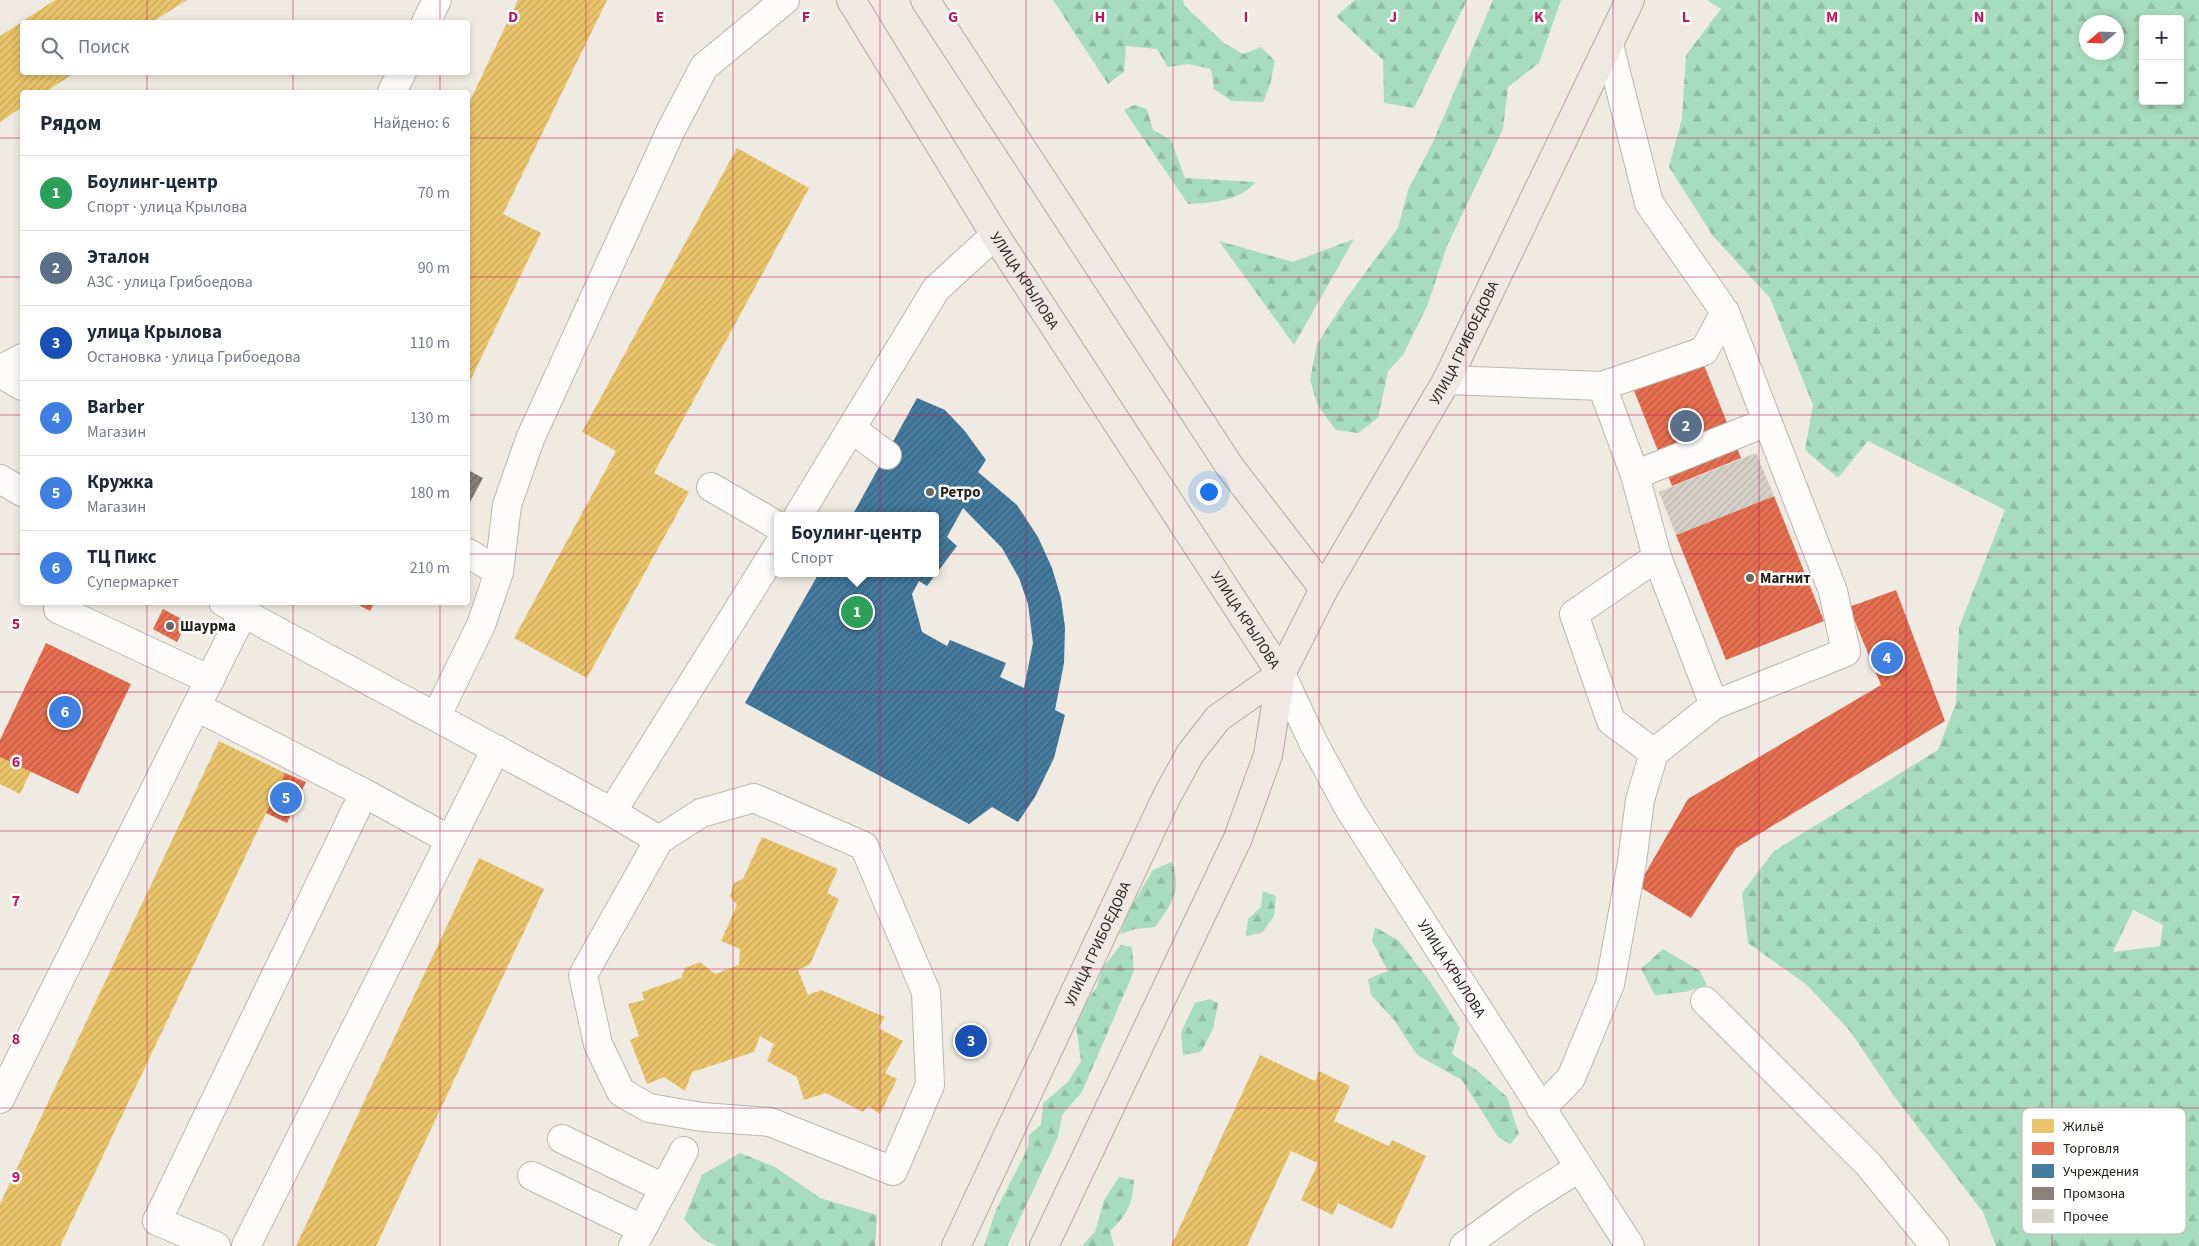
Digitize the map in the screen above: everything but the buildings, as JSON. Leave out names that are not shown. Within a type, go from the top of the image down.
[{"type":"main road","name":"УЛИЦА КРЫЛОВА","points":[[851,0],[995,235],[1281,674]]},
{"type":"main road","points":[[925,0],[1230,467],[1324,589]]},
{"type":"main road","name":"УЛИЦА ГРИБОЕДОВА","points":[[1044,1246],[1238,838],[1268,755],[1281,674],[1324,589],[1447,380],[1630,0]]},
{"type":"main road","name":"УЛИЦА ГРИБОЕДОВА","points":[[956,1246],[1166,798],[1190,754],[1218,718],[1281,674]]},
{"type":"street","points":[[427,20],[437,0]]},
{"type":"street","points":[[436,717],[481,625],[499,572],[507,505],[530,439],[671,130],[704,66],[785,0]]},
{"type":"street","points":[[1541,1109],[1571,1078],[1610,984],[1632,862],[1640,800],[1654,753],[1714,705],[1846,652],[1833,591],[1725,312],[1649,203],[1609,45]]},
{"type":"street","points":[[393,90],[400,75]]},
{"type":"street","points":[[800,512],[936,289],[995,235]]},
{"type":"street","points":[[1447,380],[1602,386],[1704,351],[1725,312]]},
{"type":"street","points":[[20,359],[0,372],[20,385]]},
{"type":"street","points":[[1602,386],[1635,475],[1656,556],[1714,705]]},
{"type":"street","points":[[1635,475],[1767,422]]},
{"type":"street","points":[[852,429],[887,455]]},
{"type":"street","points":[[0,479],[20,491]]},
{"type":"street","points":[[711,487],[774,524]]},
{"type":"street","points":[[612,812],[774,552]]},
{"type":"street","points":[[470,555],[499,572]]},
{"type":"street","points":[[1654,753],[1610,721],[1574,614],[1656,556]]},
{"type":"street","points":[[59,605],[58,609],[210,680]]},
{"type":"street","points":[[0,1099],[210,680],[233,608],[612,812],[659,840]]},
{"type":"street","name":"УЛИЦА КРЫЛОВА","points":[[1281,674],[1313,742],[1350,810],[1630,1246]]},
{"type":"street","points":[[197,707],[364,793],[450,840]]},
{"type":"street","points":[[246,1246],[496,749]]},
{"type":"street","points":[[216,1246],[157,1221],[364,793]]},
{"type":"street","points":[[754,798],[864,846],[926,992],[930,1085],[893,1171],[770,1122],[702,1118],[649,1108],[621,1092],[598,1044],[583,975],[659,840],[701,813],[754,798]]},
{"type":"street","points":[[1705,1001],[1868,1164],[1935,1246]]},
{"type":"street","points":[[562,1139],[664,1188]]},
{"type":"street","points":[[532,1176],[642,1240],[664,1188],[684,1151]]},
{"type":"street","points":[[1464,1246],[1526,1202],[1579,1168]]},
{"type":"green space","points":[[1053,0],[1183,0],[1185,6],[1224,43],[1243,54],[1261,47],[1275,61],[1270,85],[1263,102],[1232,101],[1214,89],[1211,69],[1188,64],[1168,67],[1157,49],[1126,46],[1124,72],[1108,84]]},
{"type":"green space","points":[[1355,0],[1467,0],[1414,108],[1384,103],[1383,60],[1336,16]]},
{"type":"green space","points":[[1493,0],[1561,0],[1539,63],[1508,87],[1503,129],[1447,246],[1428,304],[1403,355],[1388,371],[1378,418],[1358,433],[1336,430],[1318,406],[1310,380],[1317,344],[1348,296],[1398,228],[1408,190],[1433,142]]},
{"type":"green space","points":[[1707,0],[2199,0],[2199,1246],[1996,1246],[1983,1212],[1897,1100],[1850,1031],[1807,985],[1748,943],[1742,893],[1774,851],[1938,750],[1956,703],[1959,627],[2005,510],[1868,441],[1838,478],[1805,450],[1813,405],[1770,298],[1713,236],[1669,167],[1682,118],[1686,55],[1721,9]],"holes":[[[2133,910],[2163,925],[2160,946],[2113,952]]]},
{"type":"green space","points":[[1134,105],[1147,109],[1153,130],[1171,140],[1185,178],[1256,182],[1242,193],[1225,200],[1188,204],[1124,110]]},
{"type":"green space","points":[[1354,239],[1294,345],[1219,241],[1293,262]]},
{"type":"green space","points":[[1172,862],[1176,881],[1174,896],[1161,919],[1155,927],[1135,929],[1120,934],[1128,912],[1153,870]]},
{"type":"green space","points":[[1263,891],[1276,896],[1274,916],[1262,933],[1246,936],[1248,919],[1261,907]]},
{"type":"green space","points":[[1375,927],[1399,941],[1431,983],[1460,1028],[1452,1054],[1479,1072],[1507,1097],[1519,1134],[1510,1144],[1498,1137],[1462,1080],[1417,1055],[1394,1020],[1371,995],[1368,979],[1388,971],[1372,941]]},
{"type":"green space","points":[[1121,945],[1132,947],[1134,971],[1082,1092],[1062,1115],[1058,1137],[1007,1246],[984,1246],[996,1210],[1028,1148],[1029,1135],[1041,1125],[1043,1103],[1068,1082],[1081,1061],[1075,1019],[1096,988],[1103,967]]},
{"type":"green space","points":[[1663,949],[1700,971],[1707,985],[1685,992],[1655,995],[1641,969]]},
{"type":"green space","points":[[1209,999],[1218,1003],[1213,1029],[1201,1052],[1183,1055],[1181,1032],[1195,1003]]},
{"type":"green space","points":[[740,1153],[775,1167],[820,1198],[877,1215],[875,1246],[717,1246],[703,1239],[684,1219],[702,1175]]},
{"type":"green space","points":[[1119,1177],[1134,1180],[1128,1208],[1110,1231],[1114,1246],[1082,1246],[1095,1232],[1104,1200]]},
{"type":"place","name":"Эталон","points":[[1686,426]]},
{"type":"place","name":"Ретро","points":[[930,492]]},
{"type":"place","name":"Магнит","points":[[1750,578]]},
{"type":"place","name":"Боулинг-центр","points":[[857,612]]},
{"type":"place","name":"Шаурма","points":[[170,626]]},
{"type":"place","name":"Barber","points":[[1887,658]]},
{"type":"place","name":"ТЦ Пикс","points":[[65,712]]},
{"type":"place","name":"Кружка","points":[[286,798]]},
{"type":"place","name":"улица Крылова","points":[[971,1041]]}]
